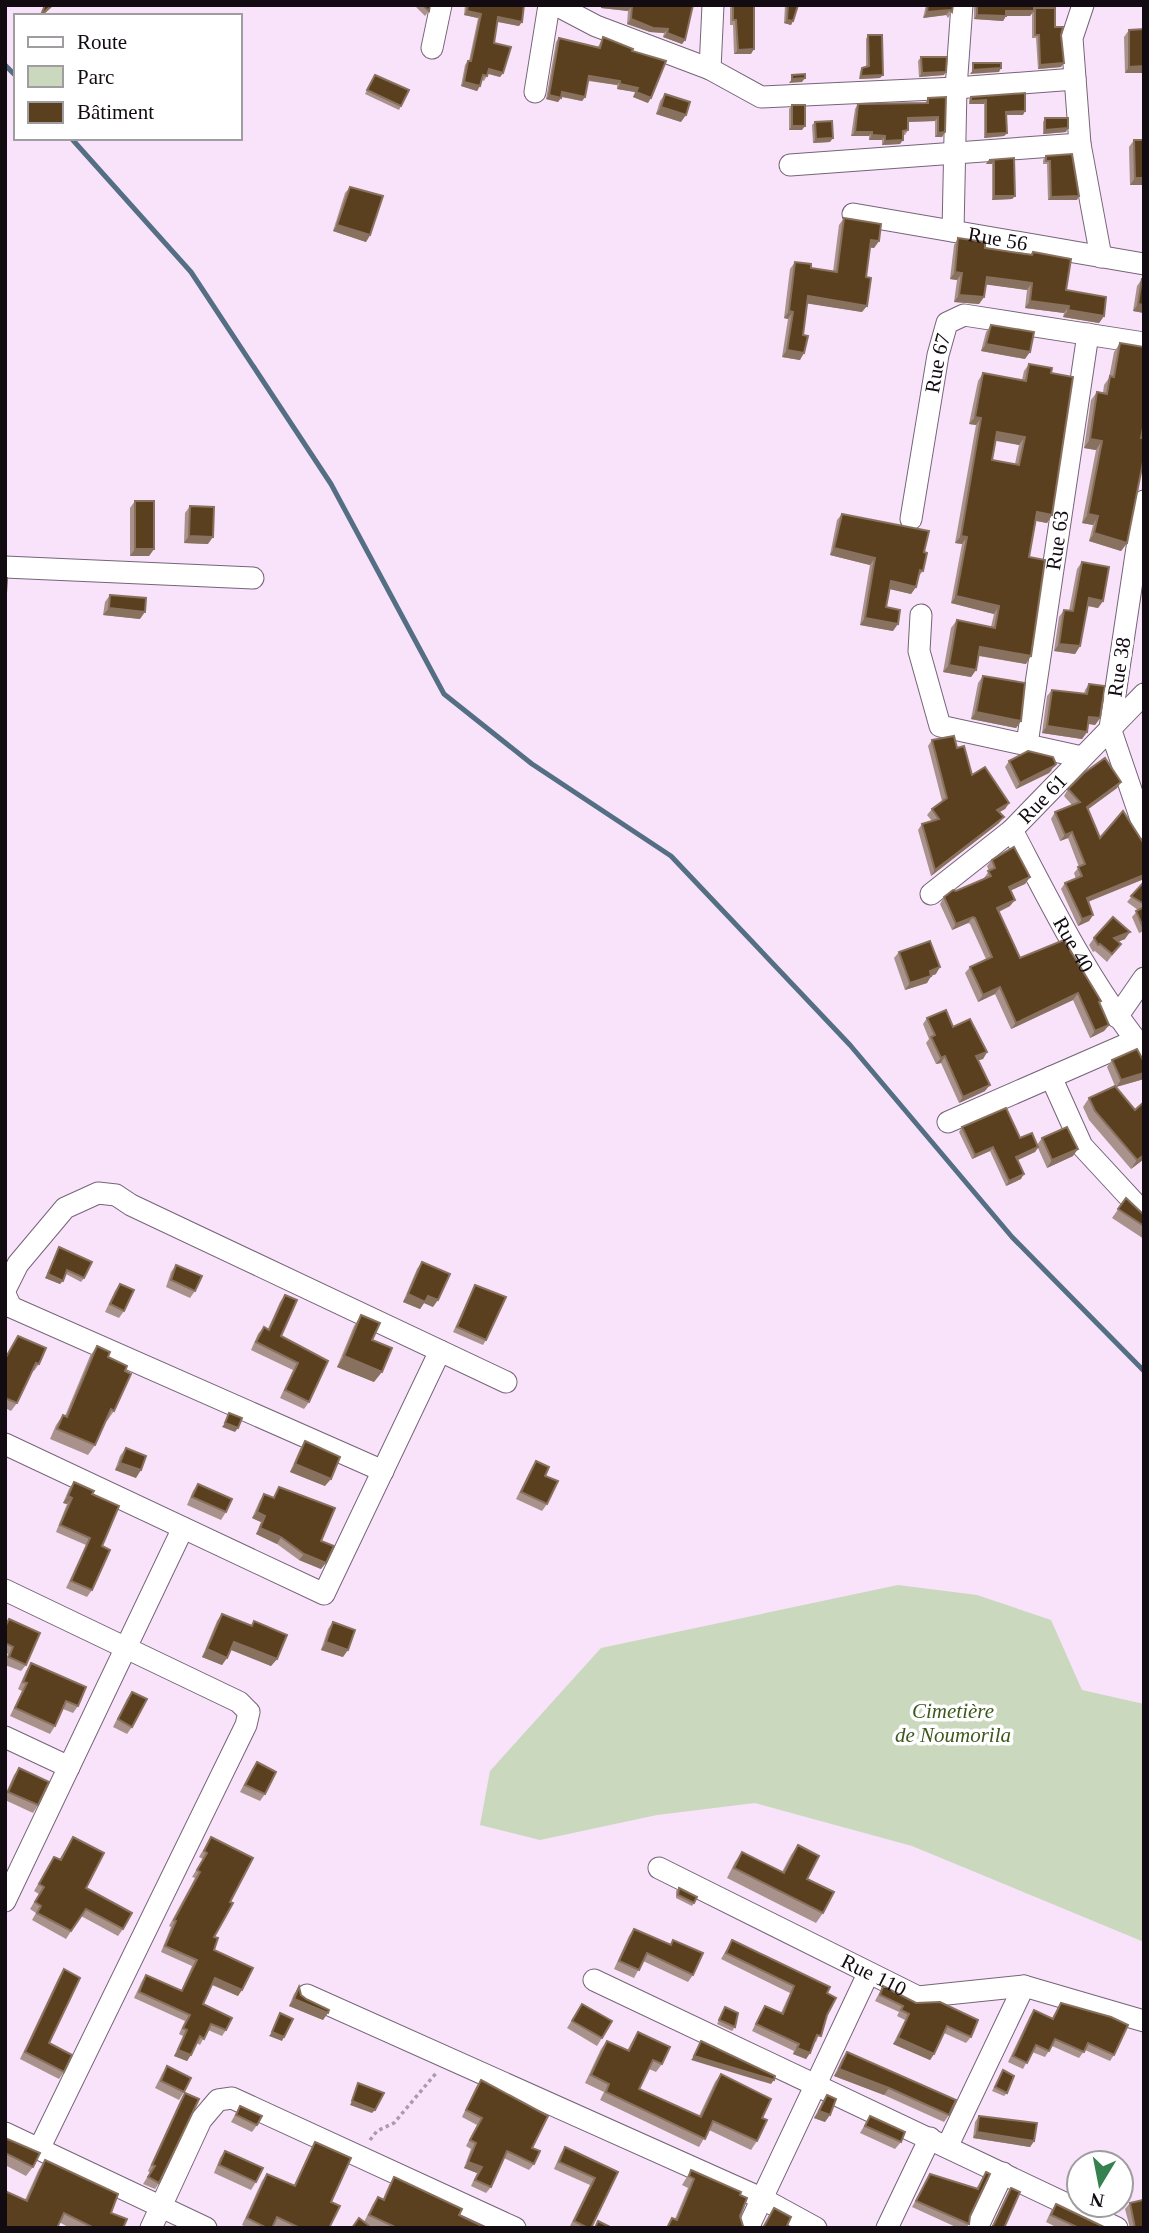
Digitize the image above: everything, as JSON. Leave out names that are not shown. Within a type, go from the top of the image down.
[{"type":"street","points":[[432,48],[441,5]]},
{"type":"street","points":[[535,92],[549,5]]},
{"type":"street","points":[[556,5],[596,26],[710,69],[761,97],[956,88],[1075,79]]},
{"type":"street","points":[[710,69],[713,5]]},
{"type":"street","points":[[953,231],[956,88],[962,5]]},
{"type":"street","points":[[1083,5],[1072,37],[1080,144],[1101,257]]},
{"type":"street","points":[[790,165],[1080,144]]},
{"type":"street","name":"Rue 56","points":[[853,214],[1144,264]]},
{"type":"street","name":"Rue 67","points":[[911,519],[937,355],[947,323],[964,315],[1144,343]]},
{"type":"street","name":"Rue 63","points":[[1027,744],[1088,334]]},
{"type":"street","name":"Rue 38","points":[[1142,820],[1110,728],[1144,501]]},
{"type":"street","points":[[5,567],[253,578]]},
{"type":"street","points":[[921,615],[919,651],[940,726],[1082,757]]},
{"type":"street","name":"Rue 61","points":[[931,894],[1013,830],[1144,694]]},
{"type":"street","name":"Rue 40","points":[[1013,830],[1061,923],[1117,1017],[1140,1045]]},
{"type":"street","points":[[1117,1017],[1144,978]]},
{"type":"street","points":[[948,1122],[1052,1077],[1140,1045]]},
{"type":"street","points":[[1052,1077],[1082,1146],[1144,1213]]},
{"type":"street","points":[[383,1471],[7,1301],[18,1264],[65,1208],[98,1193],[116,1195],[131,1205],[506,1382]]},
{"type":"street","points":[[5,1444],[324,1594],[440,1351]]},
{"type":"street","points":[[7,1893],[183,1528]]},
{"type":"street","points":[[5,1590],[239,1702],[249,1712],[246,1725],[39,2149]]},
{"type":"street","points":[[5,1737],[69,1767]]},
{"type":"street","name":"Rue 110","points":[[659,1868],[918,1997],[1024,1986],[1144,2021]]},
{"type":"street","points":[[748,2228],[868,1974]]},
{"type":"street","points":[[594,1980],[1117,2228]]},
{"type":"street","points":[[887,2228],[938,2143],[1024,1986]]},
{"type":"street","points":[[307,1995],[763,2199],[816,2228]]},
{"type":"street","points":[[151,2228],[201,2120],[218,2100],[232,2098],[515,2228]]},
{"type":"street","points":[[5,2133],[206,2228]]},
{"type":"street","points":[[977,2228],[1003,2173]]},
{"type":"path","points":[[357,2155],[377,2131],[394,2123],[450,2057]]},
{"type":"green space","name":"Cimetière de Noumorila","points":[[898,1585],[977,1595],[1051,1620],[1082,1690],[1144,1704],[1144,1942],[912,1846],[755,1803],[657,1815],[540,1840],[480,1825],[490,1771],[601,1648]]},
{"type":"building","points":[[45,5],[52,5],[42,14]]},
{"type":"building","points":[[468,5],[524,5],[522,22],[498,17],[494,43],[511,47],[503,73],[489,69],[487,76],[483,75],[480,86],[464,82],[481,14],[467,11]]},
{"type":"building","points":[[623,5],[693,5],[685,40],[667,33],[668,29],[653,28],[631,19],[632,6]]},
{"type":"building","points":[[733,5],[754,5],[754,49],[738,50]]},
{"type":"building","points":[[788,5],[798,5],[793,21],[787,20]]},
{"type":"building","points":[[928,5],[953,5],[952,12],[927,12]]},
{"type":"building","points":[[977,5],[1034,5],[1034,11],[1006,11],[1006,16],[977,15]]},
{"type":"building","points":[[1035,8],[1055,8],[1055,27],[1063,27],[1061,35],[1064,63],[1040,65],[1039,35],[1035,35]]},
{"type":"building","points":[[1144,29],[1144,66],[1129,67],[1129,30]]},
{"type":"building","points":[[868,35],[882,35],[883,75],[861,76],[862,68],[869,66]]},
{"type":"building","points":[[603,37],[633,49],[632,51],[666,61],[651,98],[636,92],[638,88],[620,84],[620,81],[589,76],[585,97],[562,92],[561,98],[549,95],[559,38],[600,48]]},
{"type":"building","points":[[921,57],[947,57],[946,72],[922,73]]},
{"type":"building","points":[[973,63],[1001,63],[1001,68],[973,70]]},
{"type":"building","points":[[805,74],[805,78],[792,79],[792,75]]},
{"type":"building","points":[[375,75],[409,90],[401,106],[367,90]]},
{"type":"building","points":[[1025,93],[1025,111],[1006,112],[1007,133],[986,134],[986,100],[971,101],[971,97]]},
{"type":"building","points":[[665,94],[690,102],[686,115],[661,107]]},
{"type":"building","points":[[946,97],[945,132],[938,133],[938,117],[908,118],[908,130],[903,131],[903,140],[885,141],[885,136],[872,135],[872,132],[855,132],[858,104],[928,103],[928,98]]},
{"type":"building","points":[[792,105],[805,105],[805,126],[792,126]]},
{"type":"building","points":[[1045,118],[1068,118],[1068,128],[1045,130]]},
{"type":"building","points":[[832,121],[833,138],[816,139],[815,122]]},
{"type":"building","points":[[1134,140],[1144,140],[1144,178],[1135,178]]},
{"type":"building","points":[[1072,154],[1079,196],[1051,197],[1050,161],[1046,161],[1046,156]]},
{"type":"building","points":[[1014,158],[1015,196],[994,196],[994,160],[989,160]]},
{"type":"building","points":[[350,187],[383,196],[370,235],[337,225]]},
{"type":"building","points":[[844,218],[881,224],[879,241],[871,240],[866,277],[871,278],[867,306],[808,296],[803,335],[808,336],[804,353],[787,350],[793,312],[789,311],[795,262],[811,264],[811,268],[837,272]]},
{"type":"building","points":[[958,238],[985,242],[985,248],[1032,255],[1033,252],[1071,259],[1066,290],[1106,297],[1104,316],[1068,310],[1069,306],[1030,301],[1032,283],[987,277],[984,297],[959,295],[962,273],[955,272]]},
{"type":"building","points":[[1144,279],[1144,305],[1138,304]]},
{"type":"building","points":[[991,325],[1034,332],[1030,352],[986,344]]},
{"type":"building","points":[[1120,343],[1144,347],[1144,423],[1141,438],[1144,438],[1144,457],[1127,543],[1094,533],[1098,516],[1088,514],[1102,441],[1090,439],[1097,392],[1107,394],[1110,376],[1114,377]]},
{"type":"building","points":[[1029,364],[1052,368],[1051,373],[1073,377],[1052,515],[1037,512],[1029,557],[1045,560],[1031,656],[980,647],[976,670],[949,665],[957,620],[995,628],[999,606],[956,596],[967,537],[961,536],[981,418],[975,417],[983,373],[1026,381]],"holes":[[[997,432],[1025,437],[1019,465],[992,460]]]},
{"type":"building","points":[[135,501],[154,501],[154,549],[135,549]]},
{"type":"building","points":[[190,506],[214,507],[213,537],[189,536]]},
{"type":"building","points":[[842,514],[929,531],[923,571],[920,570],[916,587],[891,581],[886,607],[900,610],[898,624],[865,618],[875,558],[834,548]]},
{"type":"building","points":[[1082,562],[1109,567],[1103,601],[1089,598],[1080,646],[1059,644],[1064,610],[1073,611]]},
{"type":"building","points":[[110,595],[146,598],[145,612],[109,608]]},
{"type":"building","points":[[983,676],[1025,683],[1021,721],[976,712]]},
{"type":"building","points":[[1089,684],[1105,686],[1100,718],[1089,717],[1087,732],[1047,726],[1052,690],[1087,694]]},
{"type":"building","points":[[954,736],[957,748],[964,746],[972,775],[985,767],[1009,803],[997,810],[1004,817],[935,870],[922,824],[939,819],[932,809],[947,798],[932,740]]},
{"type":"building","points":[[1028,751],[1053,757],[1056,764],[1020,783],[1009,761]]},
{"type":"building","points":[[1105,758],[1121,782],[1087,807],[1100,838],[1123,811],[1144,844],[1144,875],[1087,898],[1093,915],[1082,919],[1065,883],[1082,876],[1078,867],[1085,864],[1072,832],[1065,835],[1055,812],[1080,802],[1068,789]]},
{"type":"building","points":[[1014,847],[1030,877],[1009,887],[1015,900],[997,908],[1020,958],[1064,940],[1101,1001],[1099,1002],[1109,1025],[1095,1031],[1078,993],[1016,1023],[1000,987],[983,995],[970,967],[992,957],[975,918],[956,924],[944,897],[953,890],[991,876],[988,871],[995,868],[992,860]]},
{"type":"building","points":[[1144,882],[1144,904],[1131,896]]},
{"type":"building","points":[[1144,907],[1144,927],[1143,927],[1136,911]]},
{"type":"building","points":[[1113,917],[1130,932],[1114,938],[1121,944],[1112,954],[1098,945],[1094,938]]},
{"type":"building","points":[[930,941],[940,967],[930,971],[931,976],[910,983],[899,952]]},
{"type":"building","points":[[946,1010],[953,1027],[970,1019],[987,1052],[976,1056],[990,1085],[963,1097],[945,1056],[941,1058],[931,1037],[935,1035],[927,1018]]},
{"type":"building","points":[[1137,1049],[1144,1062],[1144,1073],[1121,1080],[1112,1060]]},
{"type":"building","points":[[1115,1086],[1135,1110],[1144,1102],[1144,1155],[1137,1160],[1095,1111],[1089,1098]]},
{"type":"building","points":[[1006,1108],[1020,1138],[1032,1133],[1038,1147],[1016,1157],[1024,1174],[1009,1181],[993,1147],[975,1155],[962,1127]]},
{"type":"building","points":[[1067,1127],[1078,1149],[1052,1160],[1042,1138]]},
{"type":"building","points":[[1126,1198],[1144,1215],[1144,1226],[1118,1209]]},
{"type":"building","points":[[59,1247],[92,1262],[84,1278],[67,1270],[63,1281],[48,1274]]},
{"type":"building","points":[[422,1262],[450,1274],[438,1300],[428,1296],[425,1302],[408,1294]]},
{"type":"building","points":[[176,1265],[202,1276],[195,1291],[171,1280]]},
{"type":"building","points":[[120,1284],[134,1290],[124,1311],[110,1304]]},
{"type":"building","points":[[475,1285],[506,1297],[486,1340],[457,1327]]},
{"type":"building","points":[[285,1295],[297,1300],[281,1336],[328,1361],[309,1402],[285,1390],[298,1363],[256,1342],[264,1327],[269,1330]]},
{"type":"building","points":[[361,1315],[380,1323],[372,1340],[392,1348],[382,1372],[344,1356]]},
{"type":"building","points":[[18,1336],[46,1348],[17,1403],[5,1398],[5,1359]]},
{"type":"building","points":[[97,1346],[110,1352],[108,1357],[127,1366],[125,1371],[131,1374],[95,1445],[57,1429],[63,1415],[67,1417]]},
{"type":"building","points":[[229,1413],[242,1418],[238,1428],[225,1423]]},
{"type":"building","points":[[305,1441],[340,1457],[331,1479],[295,1464]]},
{"type":"building","points":[[126,1448],[146,1456],[141,1470],[120,1463]]},
{"type":"building","points":[[536,1461],[549,1467],[545,1476],[558,1481],[547,1504],[521,1492]]},
{"type":"building","points":[[74,1482],[94,1491],[92,1494],[119,1506],[102,1546],[110,1550],[92,1590],[71,1581],[90,1538],[60,1525],[72,1498],[68,1496]]},
{"type":"building","points":[[198,1484],[232,1499],[226,1512],[192,1497]]},
{"type":"building","points":[[279,1487],[335,1508],[321,1541],[334,1546],[326,1563],[304,1554],[281,1537],[260,1528],[265,1516],[257,1512],[264,1494],[274,1498]]},
{"type":"building","points":[[222,1614],[252,1626],[254,1621],[287,1635],[277,1659],[234,1642],[227,1658],[207,1649]]},
{"type":"building","points":[[9,1619],[40,1633],[26,1665],[9,1657],[13,1647],[5,1643],[5,1627]]},
{"type":"building","points":[[333,1622],[355,1630],[348,1650],[326,1642]]},
{"type":"building","points":[[31,1663],[86,1687],[78,1706],[66,1701],[55,1726],[15,1708],[27,1683],[23,1682]]},
{"type":"building","points":[[132,1692],[147,1699],[132,1727],[118,1719]]},
{"type":"building","points":[[257,1762],[276,1772],[265,1794],[245,1785]]},
{"type":"building","points":[[19,1768],[49,1782],[38,1805],[8,1792]]},
{"type":"building","points":[[73,1837],[104,1853],[86,1888],[132,1913],[123,1929],[86,1909],[71,1931],[37,1913],[41,1906],[35,1902],[44,1887],[39,1884],[54,1857],[61,1860]]},
{"type":"building","points":[[211,1837],[253,1858],[214,1937],[218,1938],[214,1950],[253,1968],[242,1990],[215,1978],[203,2004],[232,2018],[226,2030],[211,2024],[204,2039],[200,2036],[191,2055],[178,2050],[187,2030],[183,2028],[190,2015],[139,1992],[146,1975],[182,1991],[197,1960],[165,1946],[176,1921],[174,1920],[200,1872],[197,1870],[207,1853],[204,1851]]},
{"type":"building","points":[[798,1845],[819,1856],[807,1879],[834,1892],[823,1913],[734,1868],[742,1852],[784,1873]]},
{"type":"building","points":[[679,1888],[697,1897],[694,1903],[678,1895]]},
{"type":"building","points":[[634,1929],[671,1945],[673,1940],[703,1953],[693,1975],[647,1953],[639,1970],[619,1961]]},
{"type":"building","points":[[732,1940],[830,1987],[827,1993],[836,1998],[827,2015],[821,2036],[817,2035],[810,2053],[797,2048],[799,2044],[756,2024],[765,2006],[783,2014],[794,1986],[726,1953]]},
{"type":"building","points":[[64,1969],[80,1978],[49,2043],[72,2055],[64,2072],[25,2052]]},
{"type":"building","points":[[883,1986],[916,2003],[940,2002],[978,2020],[971,2037],[947,2026],[934,2054],[898,2038],[909,2014],[901,2010],[903,2006],[880,1995]]},
{"type":"building","points":[[299,1987],[301,1995],[329,2010],[328,2013],[294,1999]]},
{"type":"building","points":[[1061,2003],[1111,2017],[1128,2025],[1114,2055],[1088,2043],[1084,2052],[1055,2039],[1049,2051],[1036,2045],[1027,2063],[1013,2056],[1034,2010],[1053,2019]]},
{"type":"building","points":[[582,2004],[612,2021],[602,2038],[572,2021]]},
{"type":"building","points":[[725,2007],[738,2013],[735,2027],[719,2020]]},
{"type":"building","points":[[280,2013],[293,2019],[284,2037],[272,2032]]},
{"type":"building","points":[[638,2032],[670,2047],[662,2064],[653,2060],[639,2089],[701,2117],[721,2074],[771,2099],[762,2118],[767,2120],[757,2141],[713,2121],[705,2139],[606,2092],[609,2084],[591,2075],[607,2041],[629,2051]]},
{"type":"building","points":[[701,2041],[775,2076],[774,2080],[694,2056]]},
{"type":"building","points":[[847,2052],[956,2100],[949,2115],[839,2069]]},
{"type":"building","points":[[167,2066],[191,2078],[184,2092],[161,2081]]},
{"type":"building","points":[[1003,2070],[1014,2076],[1007,2093],[995,2087]]},
{"type":"building","points":[[481,2080],[548,2116],[532,2148],[540,2151],[534,2164],[507,2151],[491,2187],[475,2180],[482,2167],[468,2162],[476,2143],[470,2140],[482,2118],[466,2110]]},
{"type":"building","points":[[358,2083],[384,2093],[375,2110],[352,2101]]},
{"type":"building","points":[[185,2093],[199,2099],[159,2183],[148,2177]]},
{"type":"building","points":[[827,2095],[836,2099],[830,2115],[819,2111]]},
{"type":"building","points":[[240,2106],[262,2116],[257,2125],[236,2115]]},
{"type":"building","points":[[870,2116],[905,2132],[901,2142],[865,2126]]},
{"type":"building","points":[[979,2116],[1037,2123],[1034,2141],[977,2132]]},
{"type":"building","points":[[5,2138],[40,2153],[33,2167],[5,2153]]},
{"type":"building","points":[[315,2142],[351,2158],[331,2202],[340,2206],[329,2228],[300,2228],[277,2217],[272,2228],[267,2228],[247,2218],[267,2174],[295,2186]]},
{"type":"building","points":[[565,2147],[618,2172],[591,2228],[574,2221],[595,2178],[559,2162]]},
{"type":"building","points":[[225,2151],[263,2168],[256,2182],[219,2165]]},
{"type":"building","points":[[45,2160],[118,2194],[111,2213],[127,2219],[123,2228],[94,2228],[64,2213],[57,2228],[5,2228],[5,2191],[27,2201]]},
{"type":"building","points":[[691,2170],[741,2192],[740,2195],[747,2198],[740,2216],[745,2228],[667,2228],[672,2218],[677,2220],[694,2179],[689,2176]]},
{"type":"building","points":[[986,2172],[990,2174],[970,2216],[969,2224],[916,2201],[930,2174],[978,2189]]},
{"type":"building","points":[[394,2177],[462,2209],[459,2215],[486,2228],[397,2228],[369,2215],[378,2197],[384,2200]]},
{"type":"building","points":[[1011,2188],[1020,2192],[1004,2228],[992,2228]]},
{"type":"building","points":[[1143,2200],[1144,2228],[1135,2228],[1135,2202]]},
{"type":"building","points":[[1056,2204],[1065,2208],[1065,2219],[1087,2219],[1106,2228],[1079,2228],[1051,2215]]},
{"type":"building","points":[[774,2208],[791,2217],[786,2228],[763,2228]]},
{"type":"building","points":[[359,2218],[372,2228],[352,2228]]},
{"type":"building","points":[[598,2221],[612,2228],[595,2228]]},
{"type":"waterway","points":[[5,65],[14,74]]},
{"type":"waterway","points":[[73,140],[191,272],[331,484],[444,694],[532,764],[671,856],[850,1045],[1012,1237],[1144,1371]]}]
